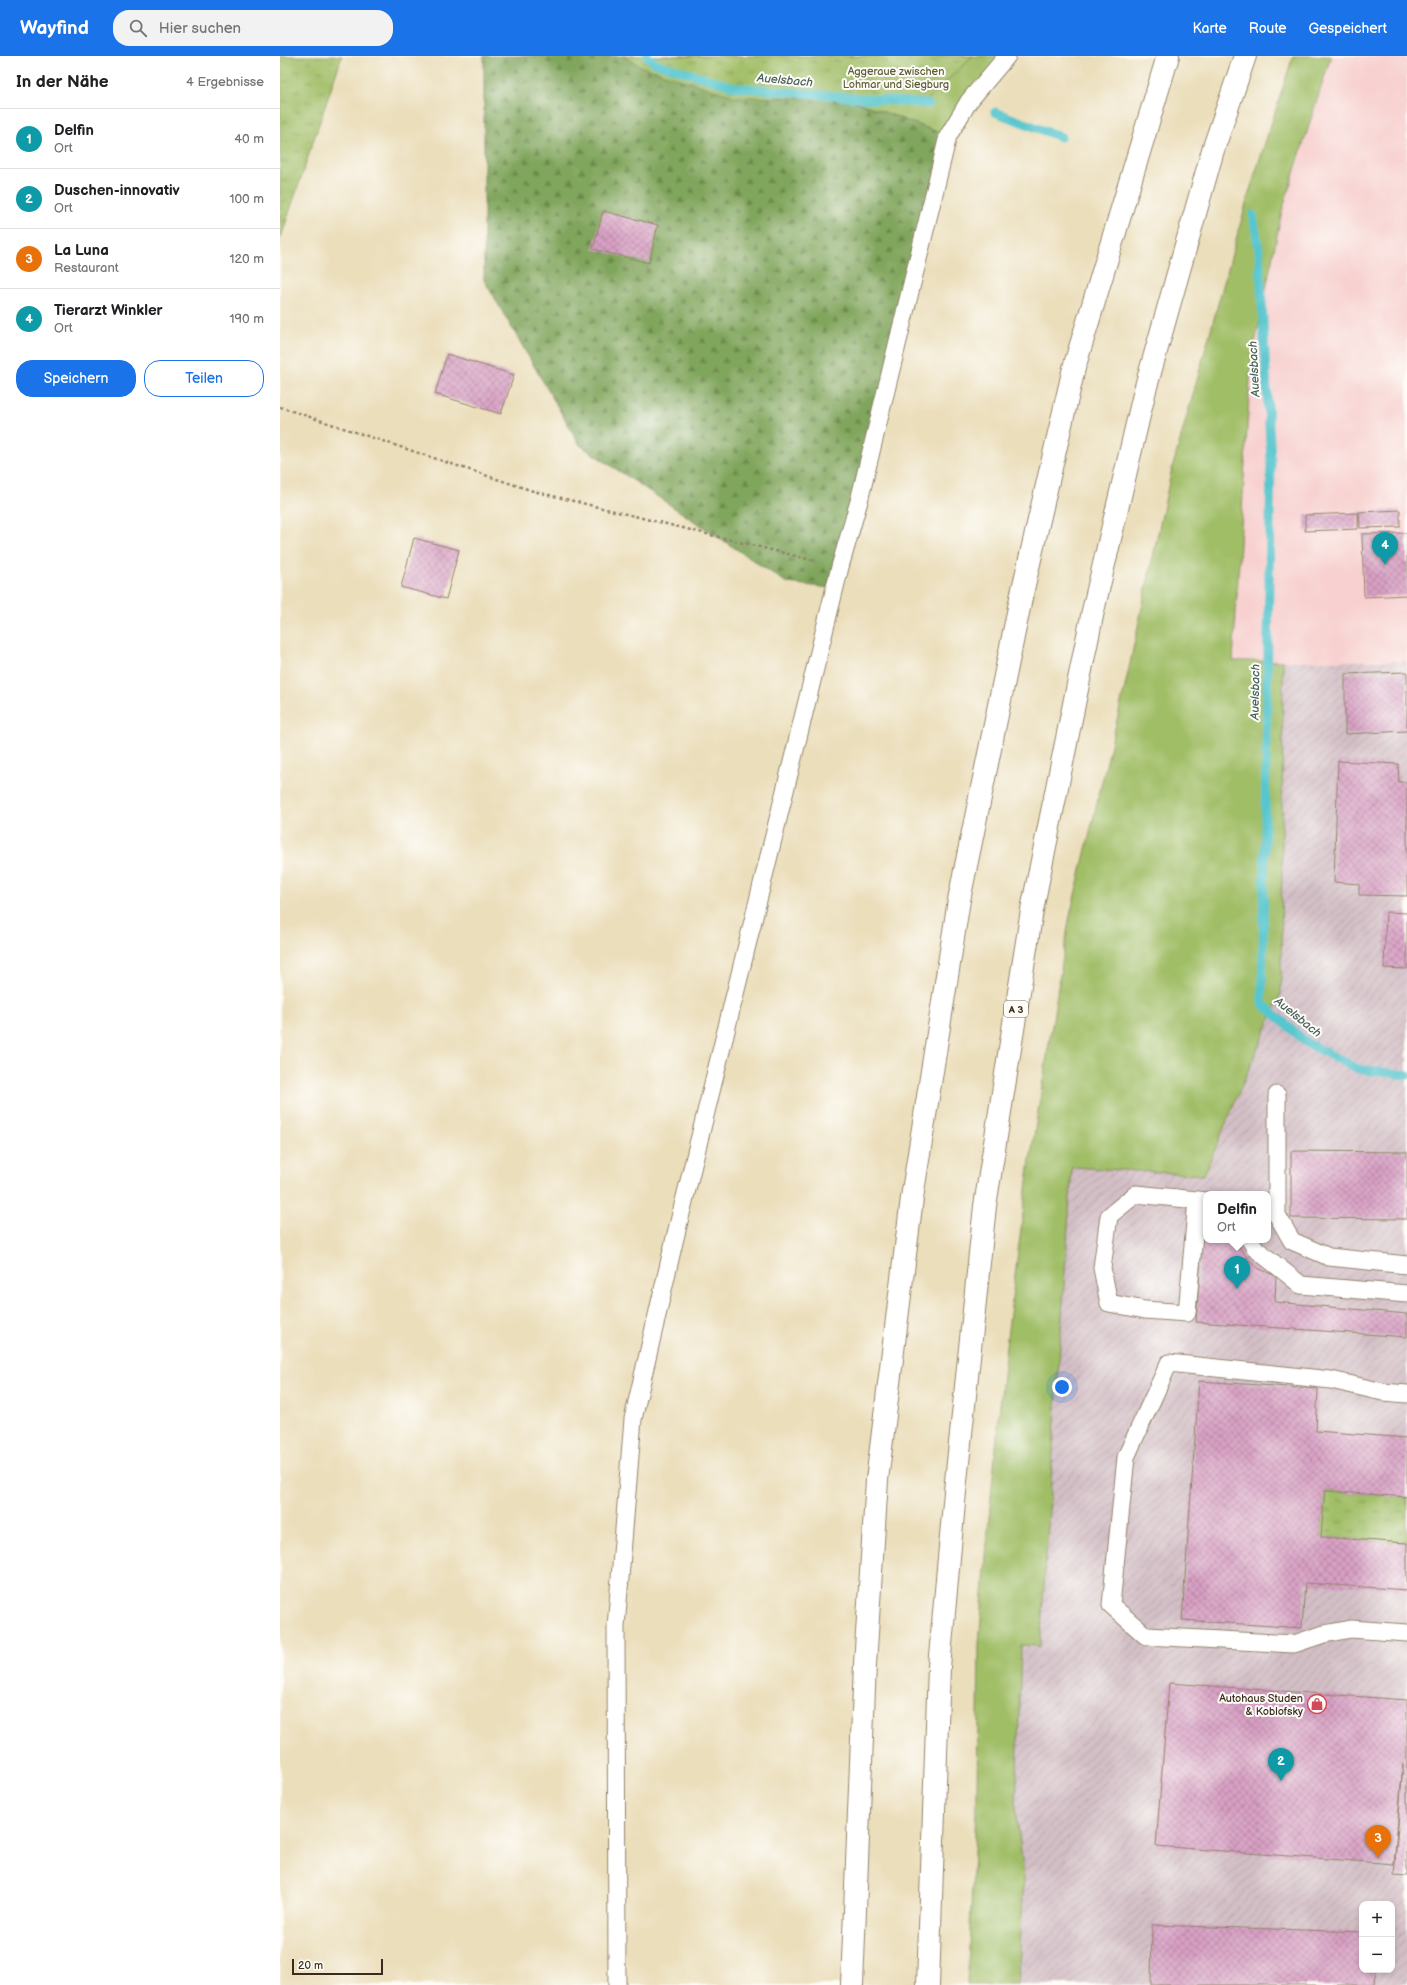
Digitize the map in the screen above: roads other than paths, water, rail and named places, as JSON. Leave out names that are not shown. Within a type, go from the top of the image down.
[{"type":"highway","points":[[852,1985],[865,1672],[877,1480],[912,1198],[959,900],[1021,598],[1074,368],[1168,56]]},
{"type":"highway","name":"A 3","points":[[928,1985],[939,1667],[956,1481],[985,1206],[1032,910],[1093,611],[1145,390],[1214,150],[1245,56]]},
{"type":"lane","points":[[617,1985],[616,1627],[633,1419],[674,1242],[840,567],[859,501],[948,136],[969,100],[1007,56]]},
{"type":"lane","points":[[1277,1095],[1277,1215],[1292,1241],[1329,1258],[1407,1265]]},
{"type":"lane","points":[[1136,1194],[1202,1201],[1187,1313],[1145,1310],[1109,1303],[1102,1268],[1109,1216],[1136,1194]]},
{"type":"lane","points":[[1252,1243],[1256,1249],[1302,1285],[1407,1294]]},
{"type":"lane","points":[[1407,1394],[1383,1392],[1331,1380],[1169,1363],[1126,1457],[1111,1605],[1146,1636],[1294,1644],[1324,1634],[1351,1629],[1407,1633]]},
{"type":"waterway","name":"Auelsbach","points":[[647,56],[655,63],[735,87],[928,104]]},
{"type":"waterway","name":"Auelsbach","points":[[995,112],[1061,137]]},
{"type":"waterway","name":"Auelsbach","points":[[1253,215],[1259,251],[1271,460],[1262,1003],[1307,1043],[1358,1069],[1407,1075]]},
{"type":"place","name":"Tierarzt Winkler","points":[[1385,565]]},
{"type":"place","name":"Delfin","points":[[1237,1289]]},
{"type":"place","name":"Autohaus Studen & Koblofsky","points":[[1317,1704]]},
{"type":"place","name":"Duschen-innovativ","points":[[1281,1781]]},
{"type":"place","name":"La Luna","points":[[1378,1858]]},
{"type":"park label","name":"Aggeraue zwischen Lohmar und Siegburg","points":[[896,77]]}]
